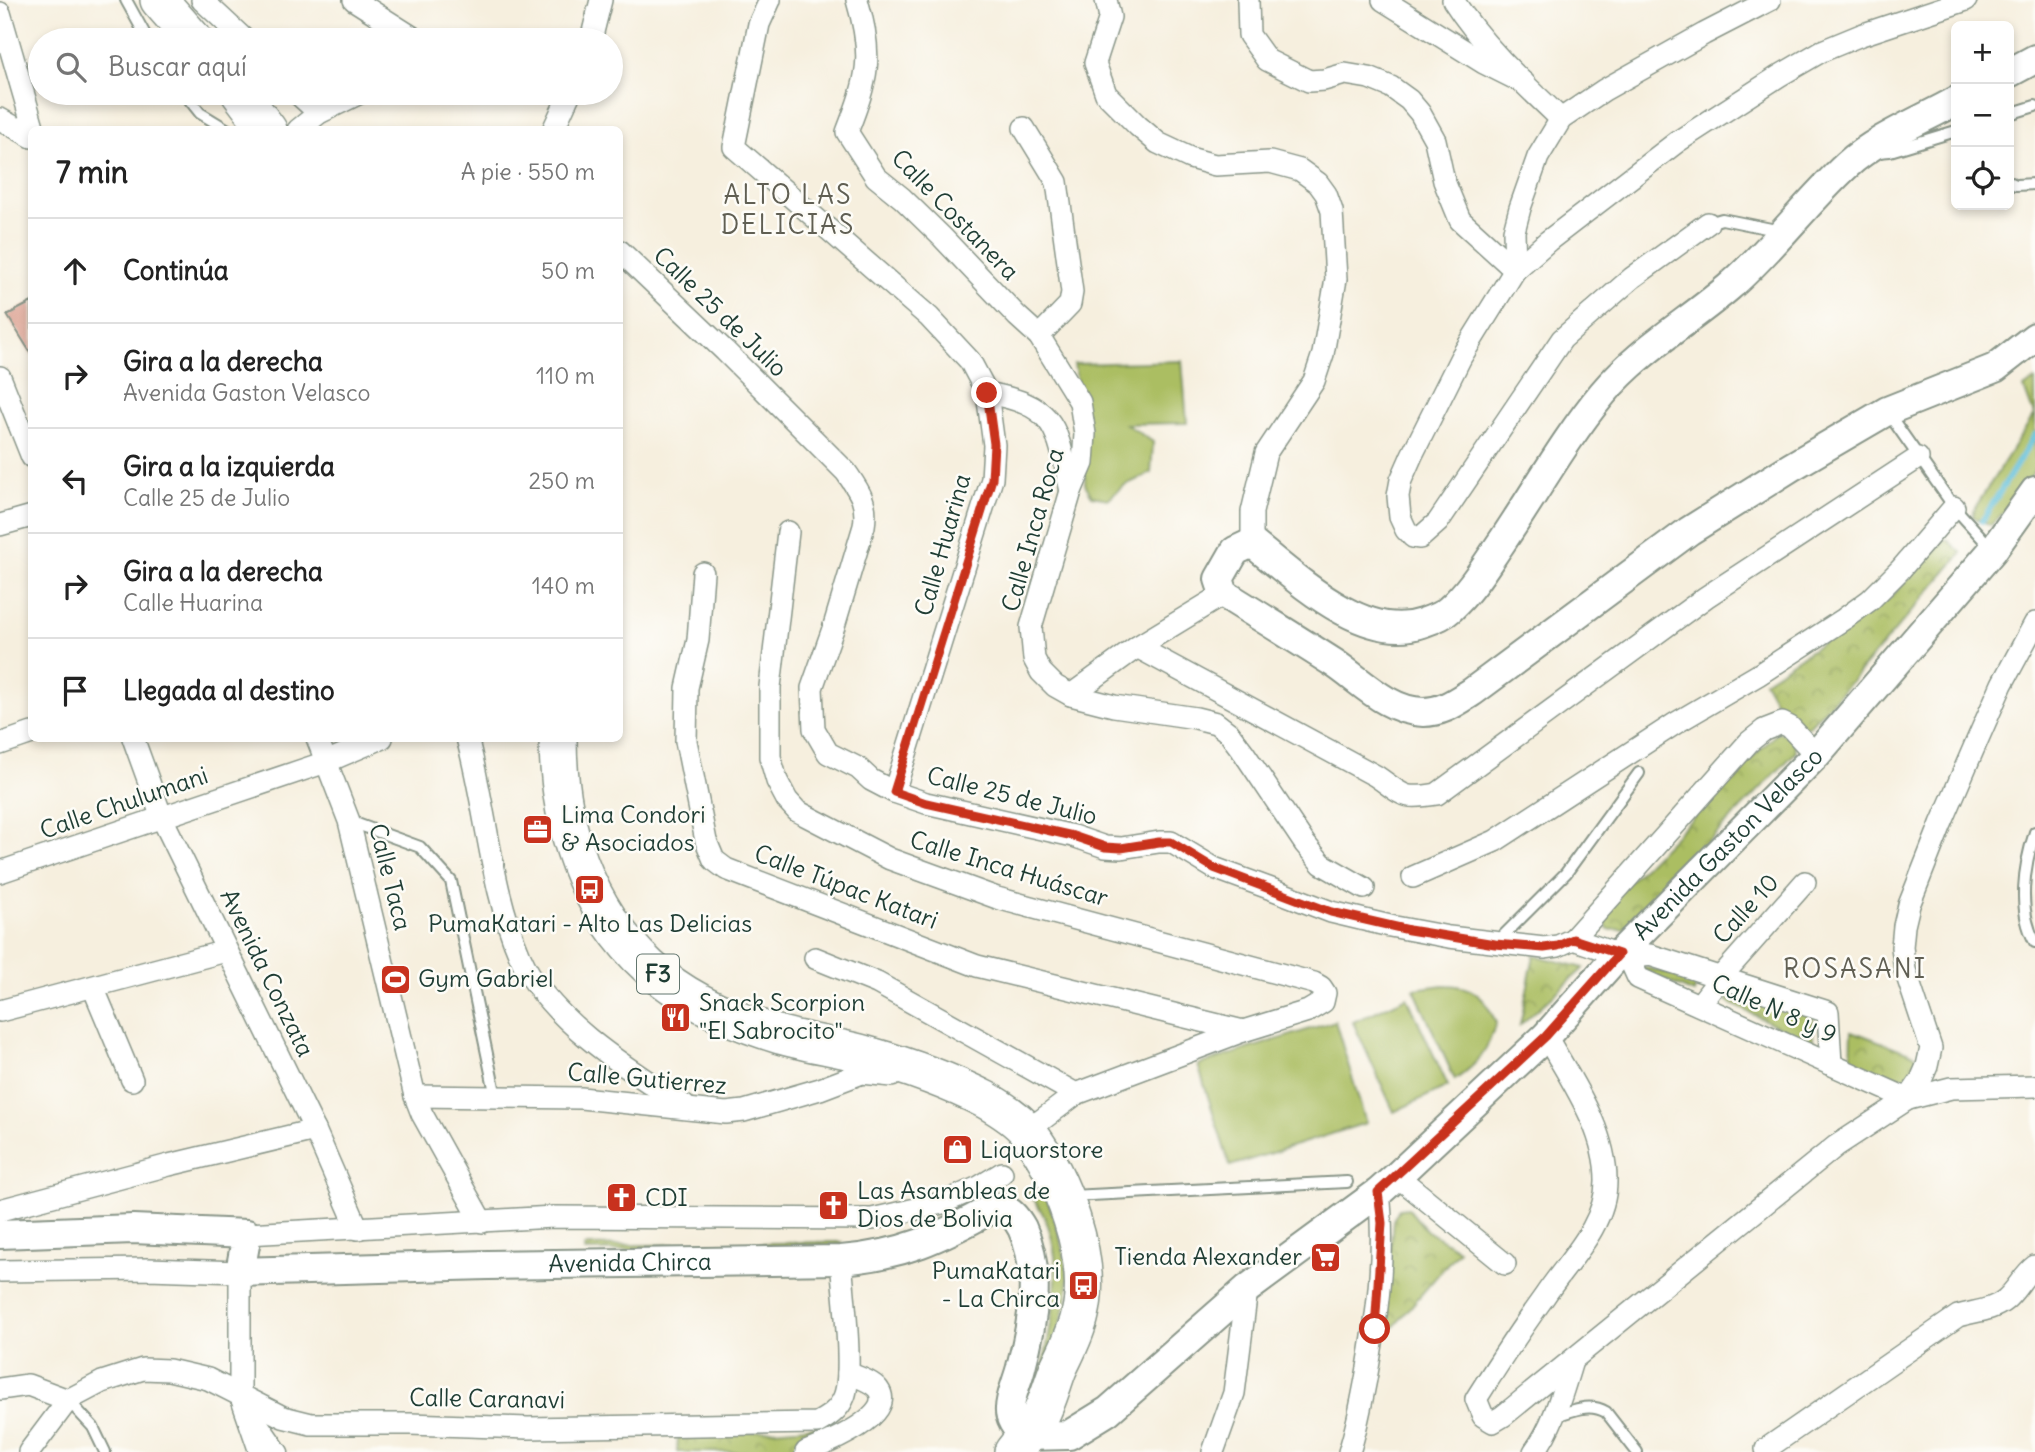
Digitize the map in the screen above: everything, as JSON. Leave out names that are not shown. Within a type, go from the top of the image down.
[{"type":"highway","points":[[159,0],[184,28]]},
{"type":"highway","points":[[249,105],[265,126]]},
{"type":"highway","name":"F3","points":[[558,742],[563,809],[590,890],[609,920],[649,968],[709,1008],[780,1035],[903,1066],[986,1100],[1027,1131],[1063,1196],[1079,1247],[1083,1285],[1080,1315],[1039,1418],[1040,1444]]},
{"type":"street","points":[[202,0],[232,28]]},
{"type":"street","points":[[354,0],[398,28]]},
{"type":"street","points":[[594,28],[601,0]]},
{"type":"street","name":"Calle Huarina","points":[[770,0],[759,24],[734,147],[929,317],[970,360],[987,393],[994,444],[992,479],[894,792]]},
{"type":"street","name":"Calle Costanera","points":[[857,0],[869,52],[863,92],[847,132],[876,177],[942,237],[1039,336]]},
{"type":"street","points":[[1106,0],[1110,17],[1095,63],[1106,94],[1138,126],[1158,143],[1190,158],[1214,165],[1270,162],[1300,170],[1318,183],[1326,194],[1332,211],[1336,279],[1323,354],[1314,381],[1266,453],[1252,512],[1252,543]]},
{"type":"street","points":[[1248,0],[1249,35],[1267,60],[1309,81],[1345,74],[1369,78],[1391,86],[1409,100],[1420,113],[1435,140],[1444,181],[1460,220],[1515,270]]},
{"type":"street","points":[[1383,0],[1484,64],[1524,83]]},
{"type":"street","points":[[1453,0],[1462,14],[1524,83],[1561,119]]},
{"type":"street","points":[[1515,270],[1514,231],[1520,208],[1538,157],[1561,119],[1637,71],[1770,0]]},
{"type":"street","points":[[1708,223],[1632,278],[1562,339],[1438,522],[1420,538],[1413,537],[1400,517],[1398,496],[1401,480],[1461,357],[1515,270],[1576,219],[1677,142],[1779,76],[1822,51],[1861,35],[1966,0]]},
{"type":"street","points":[[0,13],[33,126]]},
{"type":"street","points":[[2014,70],[2035,59]]},
{"type":"street","points":[[1252,543],[1336,608],[1363,621],[1389,626],[1420,624],[1449,610],[1476,580],[1578,426],[1605,391],[1634,363],[1730,286],[1786,232],[1848,164],[1864,152],[1951,104]]},
{"type":"street","points":[[310,105],[319,113]]},
{"type":"street","points":[[303,126],[319,113],[335,105]]},
{"type":"street","points":[[556,126],[565,105]]},
{"type":"street","points":[[0,119],[28,135]]},
{"type":"street","points":[[1024,128],[1057,182],[1072,292],[1070,304],[1039,336]]},
{"type":"street","name":"Calle 25 de Julio","points":[[623,254],[846,472],[863,495],[866,511],[864,526],[835,626],[813,688],[814,729],[828,753],[858,768],[871,780],[894,792],[926,803],[1073,836],[1105,847],[1121,848],[1171,842],[1214,868],[1331,912],[1409,930],[1495,944],[1544,948],[1558,946],[1573,939]]},
{"type":"street","name":"Calle Inca Roca","points":[[1039,336],[1080,402],[1085,434],[1083,463],[1071,491],[1031,627],[1034,659],[1041,671],[1055,686],[1070,695],[1114,706],[1216,723],[1229,733],[1305,845],[1322,864],[1364,888]]},
{"type":"street","points":[[1252,543],[1235,551],[1227,563],[1219,579],[1224,594],[1393,704],[1423,712],[1444,709],[1472,692],[1689,531],[1886,411],[1995,368],[2035,337]]},
{"type":"street","points":[[0,377],[28,447]]},
{"type":"street","points":[[987,393],[1029,404],[1049,418],[1057,435],[1071,491]]},
{"type":"street","points":[[1137,647],[1376,776],[1403,796],[1437,794],[1706,597],[1918,458]]},
{"type":"street","name":"Avenida Gaston Velasco","points":[[1040,1444],[1108,1411],[1247,1289],[1388,1184],[1546,1036],[1816,755],[1993,550],[2035,491]]},
{"type":"street","points":[[1413,877],[1495,841],[1676,723],[1758,676],[1844,619],[1870,600],[1900,570],[1954,507]]},
{"type":"street","points":[[0,525],[28,517]]},
{"type":"street","name":"Calle Inca Huáscar","points":[[788,532],[771,687],[770,757],[777,781],[787,800],[797,811],[890,859],[997,898],[1314,983],[1321,986],[1325,993],[1323,1002],[1317,1008],[1243,1031]]},
{"type":"street","name":"Calle Túpac Katari","points":[[703,573],[698,639],[687,688],[686,741],[706,841],[715,860],[726,869],[977,966],[1243,1031]]},
{"type":"street","points":[[1070,695],[1137,647],[1224,594]]},
{"type":"street","points":[[1908,1099],[1921,1080],[1931,1048],[1905,970],[1902,947],[1906,916],[1976,743],[2002,684],[2035,623]]},
{"type":"street","points":[[1816,755],[1790,727],[1782,723],[1764,730],[1749,743],[1573,939],[1624,956],[1650,955],[1828,1012],[1831,1064]]},
{"type":"street","points":[[0,744],[28,734]]},
{"type":"street","name":"Avenida Conzata","points":[[134,742],[162,818],[315,1130],[358,1229]]},
{"type":"street","name":"Calle Taca","points":[[318,742],[349,821],[415,1096],[422,1114],[482,1222]]},
{"type":"street","name":"Calle Chulumani","points":[[0,872],[326,762],[373,742]]},
{"type":"street","points":[[468,742],[486,836],[521,958],[541,990],[569,1020],[639,1077],[690,1108]]},
{"type":"street","name":"Calle 10","points":[[1700,1004],[1805,882]]},
{"type":"street","points":[[0,1011],[226,951]]},
{"type":"street","name":"Calle N 8 y 9","points":[[1624,956],[1638,978],[1908,1099]]},
{"type":"street","points":[[815,958],[877,983],[1076,1094]]},
{"type":"street","points":[[93,987],[132,1080]]},
{"type":"street","points":[[1027,1131],[1076,1094],[1243,1031]]},
{"type":"street","points":[[1546,1036],[1588,1112],[1600,1144],[1607,1180],[1605,1202],[1588,1236],[1476,1399],[1483,1416],[1493,1422],[1836,1146],[1908,1099],[1951,1088],[2035,1086]]},
{"type":"street","name":"Calle Gutierrez","points":[[415,1096],[581,1098],[726,1113],[744,1111],[862,1073],[900,1077],[903,1066]]},
{"type":"street","points":[[0,1210],[315,1130]]},
{"type":"street","name":"Avenida Chirca","points":[[0,1234],[133,1229],[247,1234],[591,1217],[872,1219],[942,1203],[979,1187],[1002,1173]]},
{"type":"street","points":[[1349,1452],[1355,1435],[1375,1329],[1382,1223],[1388,1184],[1505,1264]]},
{"type":"street","name":"Avenida Chirca","points":[[0,1271],[148,1269],[240,1272],[841,1260],[877,1257],[929,1242],[999,1207],[1007,1210],[1019,1222],[1034,1267],[1028,1342],[1009,1410],[1016,1428],[1040,1444]]},
{"type":"street","points":[[914,1210],[948,1232]]},
{"type":"street","points":[[247,1234],[240,1272],[240,1394],[260,1452]]},
{"type":"street","name":"Calle Caranavi","points":[[68,1399],[103,1382],[143,1369],[169,1370],[208,1379],[283,1418],[311,1424],[528,1428],[817,1423],[829,1417],[845,1396],[848,1373],[841,1260]]},
{"type":"street","points":[[1766,1449],[1958,1316],[1993,1307],[2006,1299],[2035,1266]]},
{"type":"street","points":[[1213,1452],[1234,1393],[1247,1289]]},
{"type":"street","points":[[1534,1452],[1546,1436],[1555,1416],[1572,1361]]},
{"type":"street","points":[[806,1452],[832,1441],[877,1412],[881,1398],[879,1390],[872,1383],[848,1373]]},
{"type":"street","points":[[0,1389],[28,1385],[68,1399],[29,1452]]},
{"type":"street","points":[[240,1394],[280,1452]]},
{"type":"lane","points":[[126,0],[141,28]]},
{"type":"lane","points":[[194,105],[201,113],[222,126]]},
{"type":"lane","points":[[2014,112],[2035,106]]},
{"type":"lane","points":[[1864,152],[1890,151],[1951,133]]},
{"type":"lane","points":[[2014,184],[2035,184]]},
{"type":"lane","points":[[1708,223],[1722,219],[1786,232]]},
{"type":"lane","points":[[1886,411],[1954,507],[1993,550]]},
{"type":"lane","points":[[1495,944],[1566,873],[1639,773]]},
{"type":"lane","points":[[349,821],[419,847],[451,881],[496,1097]]},
{"type":"lane","points":[[2035,832],[2029,849],[2025,913],[2035,942]]},
{"type":"lane","points":[[1063,1196],[1347,1182]]},
{"type":"lane","points":[[68,1399],[93,1427],[105,1452]]},
{"type":"lane","points":[[1555,1416],[1580,1408],[1600,1409],[1606,1412],[1637,1452]]},
{"type":"green space","points":[[1182,361],[1187,423],[1126,424],[1153,442],[1151,473],[1123,486],[1108,499],[1092,496],[1085,484],[1084,428],[1074,364]]},
{"type":"green space","points":[[2035,380],[2035,470],[2020,496],[1991,525],[1973,517],[1975,508],[2034,415],[2024,388]]},
{"type":"green space","points":[[1946,539],[1962,553],[1848,685],[1809,726],[1798,727],[1775,701],[1764,681],[1891,597]]},
{"type":"green space","points":[[1778,732],[1793,737],[1796,752],[1624,929],[1608,930],[1602,917],[1608,903]]},
{"type":"green space","points":[[1534,955],[1584,968],[1520,1025]]},
{"type":"green space","points":[[1644,967],[1697,981],[1694,993],[1641,970]]},
{"type":"green space","points":[[1443,985],[1462,987],[1477,994],[1496,1023],[1482,1056],[1455,1080],[1414,989]]},
{"type":"green space","points":[[1737,995],[1813,1016],[1813,1044],[1726,1001]]},
{"type":"green space","points":[[1407,997],[1448,1086],[1394,1112],[1353,1022]]},
{"type":"green space","points":[[1335,1021],[1366,1123],[1230,1166],[1198,1065]]},
{"type":"green space","points":[[1852,1031],[1920,1057],[1906,1087],[1851,1064]]},
{"type":"green space","points":[[1027,1191],[1046,1195],[1061,1242],[1068,1280],[1063,1314],[1040,1385],[1056,1284],[1055,1259],[1051,1235],[1042,1212]]},
{"type":"green space","points":[[1408,1208],[1426,1230],[1459,1250],[1392,1329],[1383,1327],[1393,1220],[1399,1209]]},
{"type":"green space","points":[[842,1242],[842,1249],[584,1251],[584,1246]]},
{"type":"green space","points":[[843,1424],[831,1433],[780,1452],[677,1452],[678,1438]]},
{"type":"building","points":[[28,304],[28,349],[7,315]]},
{"type":"waterway","points":[[1982,521],[2035,435]]},
{"type":"place","name":"Lima Condori & Asociados","points":[[538,829]]},
{"type":"place","name":"PumaKatari - Alto Las Delicias","points":[[590,890]]},
{"type":"place","name":"Gym Gabriel","points":[[395,979]]},
{"type":"place","name":"Snack Scorpion \"El Sabrocito\"","points":[[676,1017]]},
{"type":"place","name":"Liquorstore","points":[[957,1150]]},
{"type":"place","name":"CDI","points":[[622,1198]]},
{"type":"place","name":"Las Asambleas de Dios de Bolivia","points":[[834,1205]]},
{"type":"place","name":"Tienda Alexander","points":[[1325,1257]]},
{"type":"place","name":"PumaKatari - La Chirca","points":[[1083,1285]]},
{"type":"district","name":"ALTO LAS DELICIAS","points":[[788,210]]},
{"type":"district","name":"ROSASANI","points":[[1855,969]]},
{"type":"route","points":[[987,393],[994,444],[992,479],[894,792],[926,803],[1073,836],[1105,847],[1121,848],[1171,842],[1214,868],[1331,912],[1409,930],[1495,944],[1544,948],[1558,946],[1573,939],[1619,954],[1546,1036],[1378,1192],[1382,1223],[1375,1329]]}]
